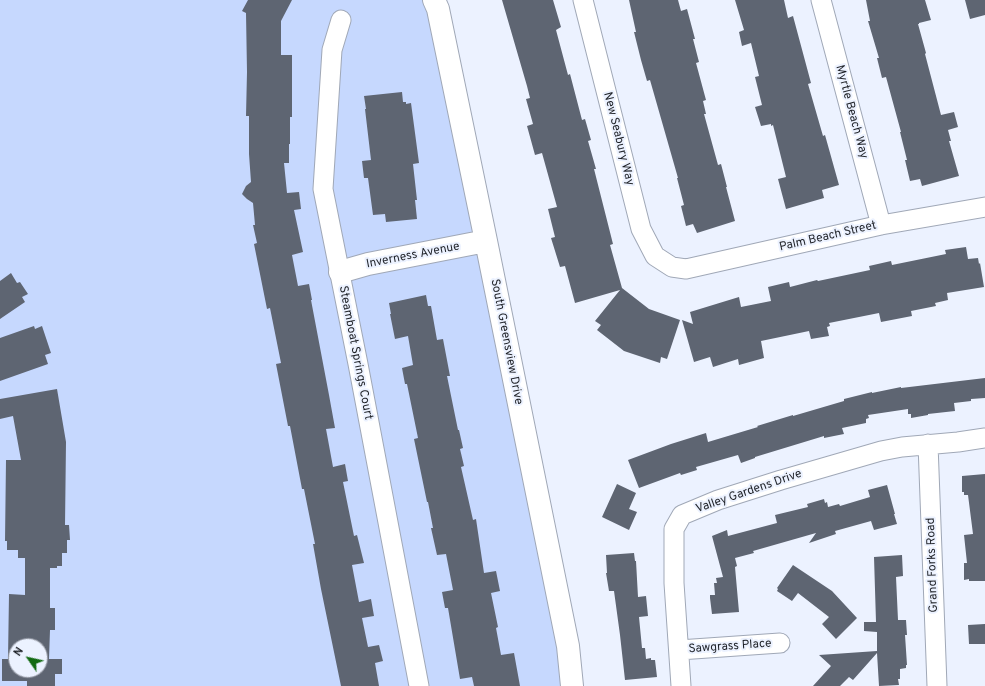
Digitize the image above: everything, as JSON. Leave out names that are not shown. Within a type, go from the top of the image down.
[{"type":"street","name":"South Greensview Drive","points":[[434,0],[438,9],[568,646],[572,686]]},
{"type":"street","name":"New Seabury Way","points":[[583,0],[641,229],[655,256],[672,267]]},
{"type":"street","name":"Myrtle Beach Way","points":[[821,0],[881,225]]},
{"type":"street","name":"Steamboat Springs Court","points":[[341,20],[332,50],[323,190],[419,686]]},
{"type":"street","name":"Palm Beach Street","points":[[672,267],[686,269],[881,225],[985,207]]},
{"type":"street","name":"Inverness Avenue","points":[[340,272],[368,264],[486,241]]},
{"type":"street","name":"Valley Gardens Drive","points":[[682,686],[674,583],[674,529],[682,515],[718,500],[820,468],[882,451],[902,447],[985,438]]},
{"type":"street","name":"Grand Forks Road","points":[[928,444],[937,686]]},
{"type":"street","name":"Sawgrass Place","points":[[679,650],[780,644]]},
{"type":"shaded area","points":[[0,0],[433,0],[573,686],[0,686]]},
{"type":"building","points":[[248,0],[292,0],[281,21],[281,55],[292,55],[292,117],[290,117],[289,163],[284,163],[287,193],[299,192],[301,209],[294,210],[303,252],[292,255],[298,286],[309,284],[335,428],[326,429],[333,467],[345,464],[348,481],[343,482],[354,536],[357,535],[364,563],[352,565],[359,602],[371,599],[374,616],[362,618],[368,647],[379,645],[383,661],[375,663],[379,686],[341,686],[321,589],[313,544],[315,544],[304,489],[302,489],[276,364],[281,363],[270,308],[267,309],[254,244],[257,243],[253,225],[255,225],[253,203],[242,194],[246,186],[251,182],[249,116],[246,116],[246,13],[242,11]]},
{"type":"building","points":[[502,0],[553,0],[561,27],[556,30],[568,75],[570,74],[582,120],[585,119],[591,140],[588,141],[613,244],[610,245],[622,288],[649,309],[680,320],[667,359],[661,357],[660,363],[624,351],[597,330],[601,325],[595,321],[620,290],[575,303],[565,266],[560,267],[551,238],[555,237],[548,209],[557,207],[542,153],[535,155],[527,126],[533,124],[526,99],[530,98]]},
{"type":"building","points":[[629,0],[678,0],[681,11],[687,9],[699,62],[696,63],[706,100],[703,101],[706,114],[704,114],[718,165],[721,164],[735,221],[697,233],[693,224],[686,226],[681,206],[684,205],[678,178],[650,80],[647,81],[641,60],[634,32],[636,32]]},
{"type":"building","points":[[735,0],[784,0],[788,18],[793,16],[811,83],[808,84],[823,136],[825,135],[839,185],[822,190],[824,198],[786,209],[778,179],[786,177],[773,125],[761,126],[755,107],[762,105],[755,77],[759,76],[751,43],[742,46],[739,32],[744,30]]},
{"type":"building","points":[[866,0],[925,0],[931,20],[918,24],[941,115],[954,112],[958,127],[948,130],[951,141],[949,141],[959,176],[922,186],[920,179],[910,181],[901,132],[886,77],[882,78],[877,58],[879,58],[868,21],[870,21]]},
{"type":"building","points":[[965,0],[985,0],[985,15],[970,19]]},
{"type":"building","points":[[402,92],[403,102],[406,102],[406,104],[411,103],[419,163],[413,164],[417,200],[415,200],[417,219],[386,222],[385,214],[373,215],[368,178],[364,178],[362,161],[371,160],[364,96]]},
{"type":"building","points":[[966,247],[968,259],[978,258],[984,287],[947,293],[948,300],[935,303],[936,306],[911,311],[912,316],[881,322],[879,313],[829,323],[830,326],[827,327],[829,336],[811,339],[809,331],[761,341],[764,358],[739,365],[738,359],[713,367],[710,357],[694,362],[682,320],[693,324],[690,312],[739,297],[741,307],[771,301],[768,287],[789,282],[790,287],[817,280],[870,270],[869,266],[891,261],[892,265],[946,254],[945,250]]},
{"type":"building","points":[[11,273],[17,283],[20,282],[28,294],[22,297],[25,302],[0,319],[0,281]]},
{"type":"building","points":[[426,295],[428,306],[431,306],[437,340],[443,339],[450,376],[447,376],[463,448],[460,449],[464,466],[461,467],[473,520],[476,519],[484,573],[496,571],[500,591],[491,593],[498,627],[496,628],[501,655],[514,653],[520,686],[474,686],[472,677],[460,679],[448,608],[445,608],[442,592],[453,590],[446,554],[437,555],[431,528],[433,528],[428,502],[414,439],[418,438],[407,384],[405,384],[402,368],[413,365],[408,336],[395,339],[389,303]]},
{"type":"building","points":[[34,326],[35,329],[42,326],[51,353],[45,355],[48,364],[0,381],[0,338]]},
{"type":"building","points":[[985,378],[985,398],[971,399],[971,401],[954,403],[955,411],[928,414],[911,418],[911,414],[908,414],[908,409],[868,415],[869,418],[866,419],[866,423],[842,428],[844,434],[824,438],[824,436],[755,457],[741,463],[738,455],[696,467],[697,470],[681,475],[680,473],[639,488],[628,460],[706,433],[708,442],[793,415],[844,401],[844,399],[872,392],[901,387]]},
{"type":"building","points":[[57,389],[66,442],[65,525],[69,525],[70,540],[67,540],[67,553],[62,553],[62,566],[50,568],[50,608],[55,608],[55,630],[50,630],[49,659],[62,659],[62,674],[55,674],[55,686],[27,686],[27,681],[2,681],[2,659],[8,659],[8,678],[48,678],[48,638],[8,638],[9,594],[25,595],[25,558],[18,558],[18,550],[7,550],[7,541],[5,541],[6,460],[21,460],[13,416],[0,419],[0,399]]},
{"type":"building","points":[[985,474],[985,581],[969,581],[969,579],[964,580],[964,563],[967,563],[964,535],[973,534],[968,495],[964,495],[964,492],[962,492],[962,476]]},
{"type":"building","points":[[617,484],[636,493],[629,509],[637,512],[629,530],[602,517]]},
{"type":"building","points":[[887,485],[897,524],[874,530],[871,521],[835,531],[836,534],[809,543],[816,533],[753,551],[754,553],[735,558],[737,566],[735,567],[739,612],[712,614],[710,595],[715,595],[714,583],[717,583],[716,578],[723,577],[712,536],[727,530],[728,536],[777,523],[775,515],[808,507],[807,504],[824,499],[825,503],[827,502],[828,507],[839,504],[840,506],[870,497],[868,490]]},
{"type":"building","points":[[634,553],[636,561],[638,597],[646,596],[648,616],[639,617],[642,648],[645,648],[646,659],[651,658],[651,660],[655,660],[657,677],[625,680],[614,591],[609,591],[606,573],[606,555]]},
{"type":"building","points":[[902,555],[903,576],[896,577],[898,620],[906,620],[907,635],[905,635],[907,665],[906,668],[900,669],[900,679],[898,679],[899,685],[879,686],[877,653],[853,680],[849,677],[840,686],[813,686],[831,666],[819,655],[877,651],[877,632],[864,631],[864,622],[876,622],[874,557]]},
{"type":"building","points":[[793,565],[832,591],[857,618],[836,639],[822,624],[829,617],[798,593],[792,601],[777,591],[777,588]]},
{"type":"building","points":[[985,624],[985,644],[969,644],[968,625]]}]
